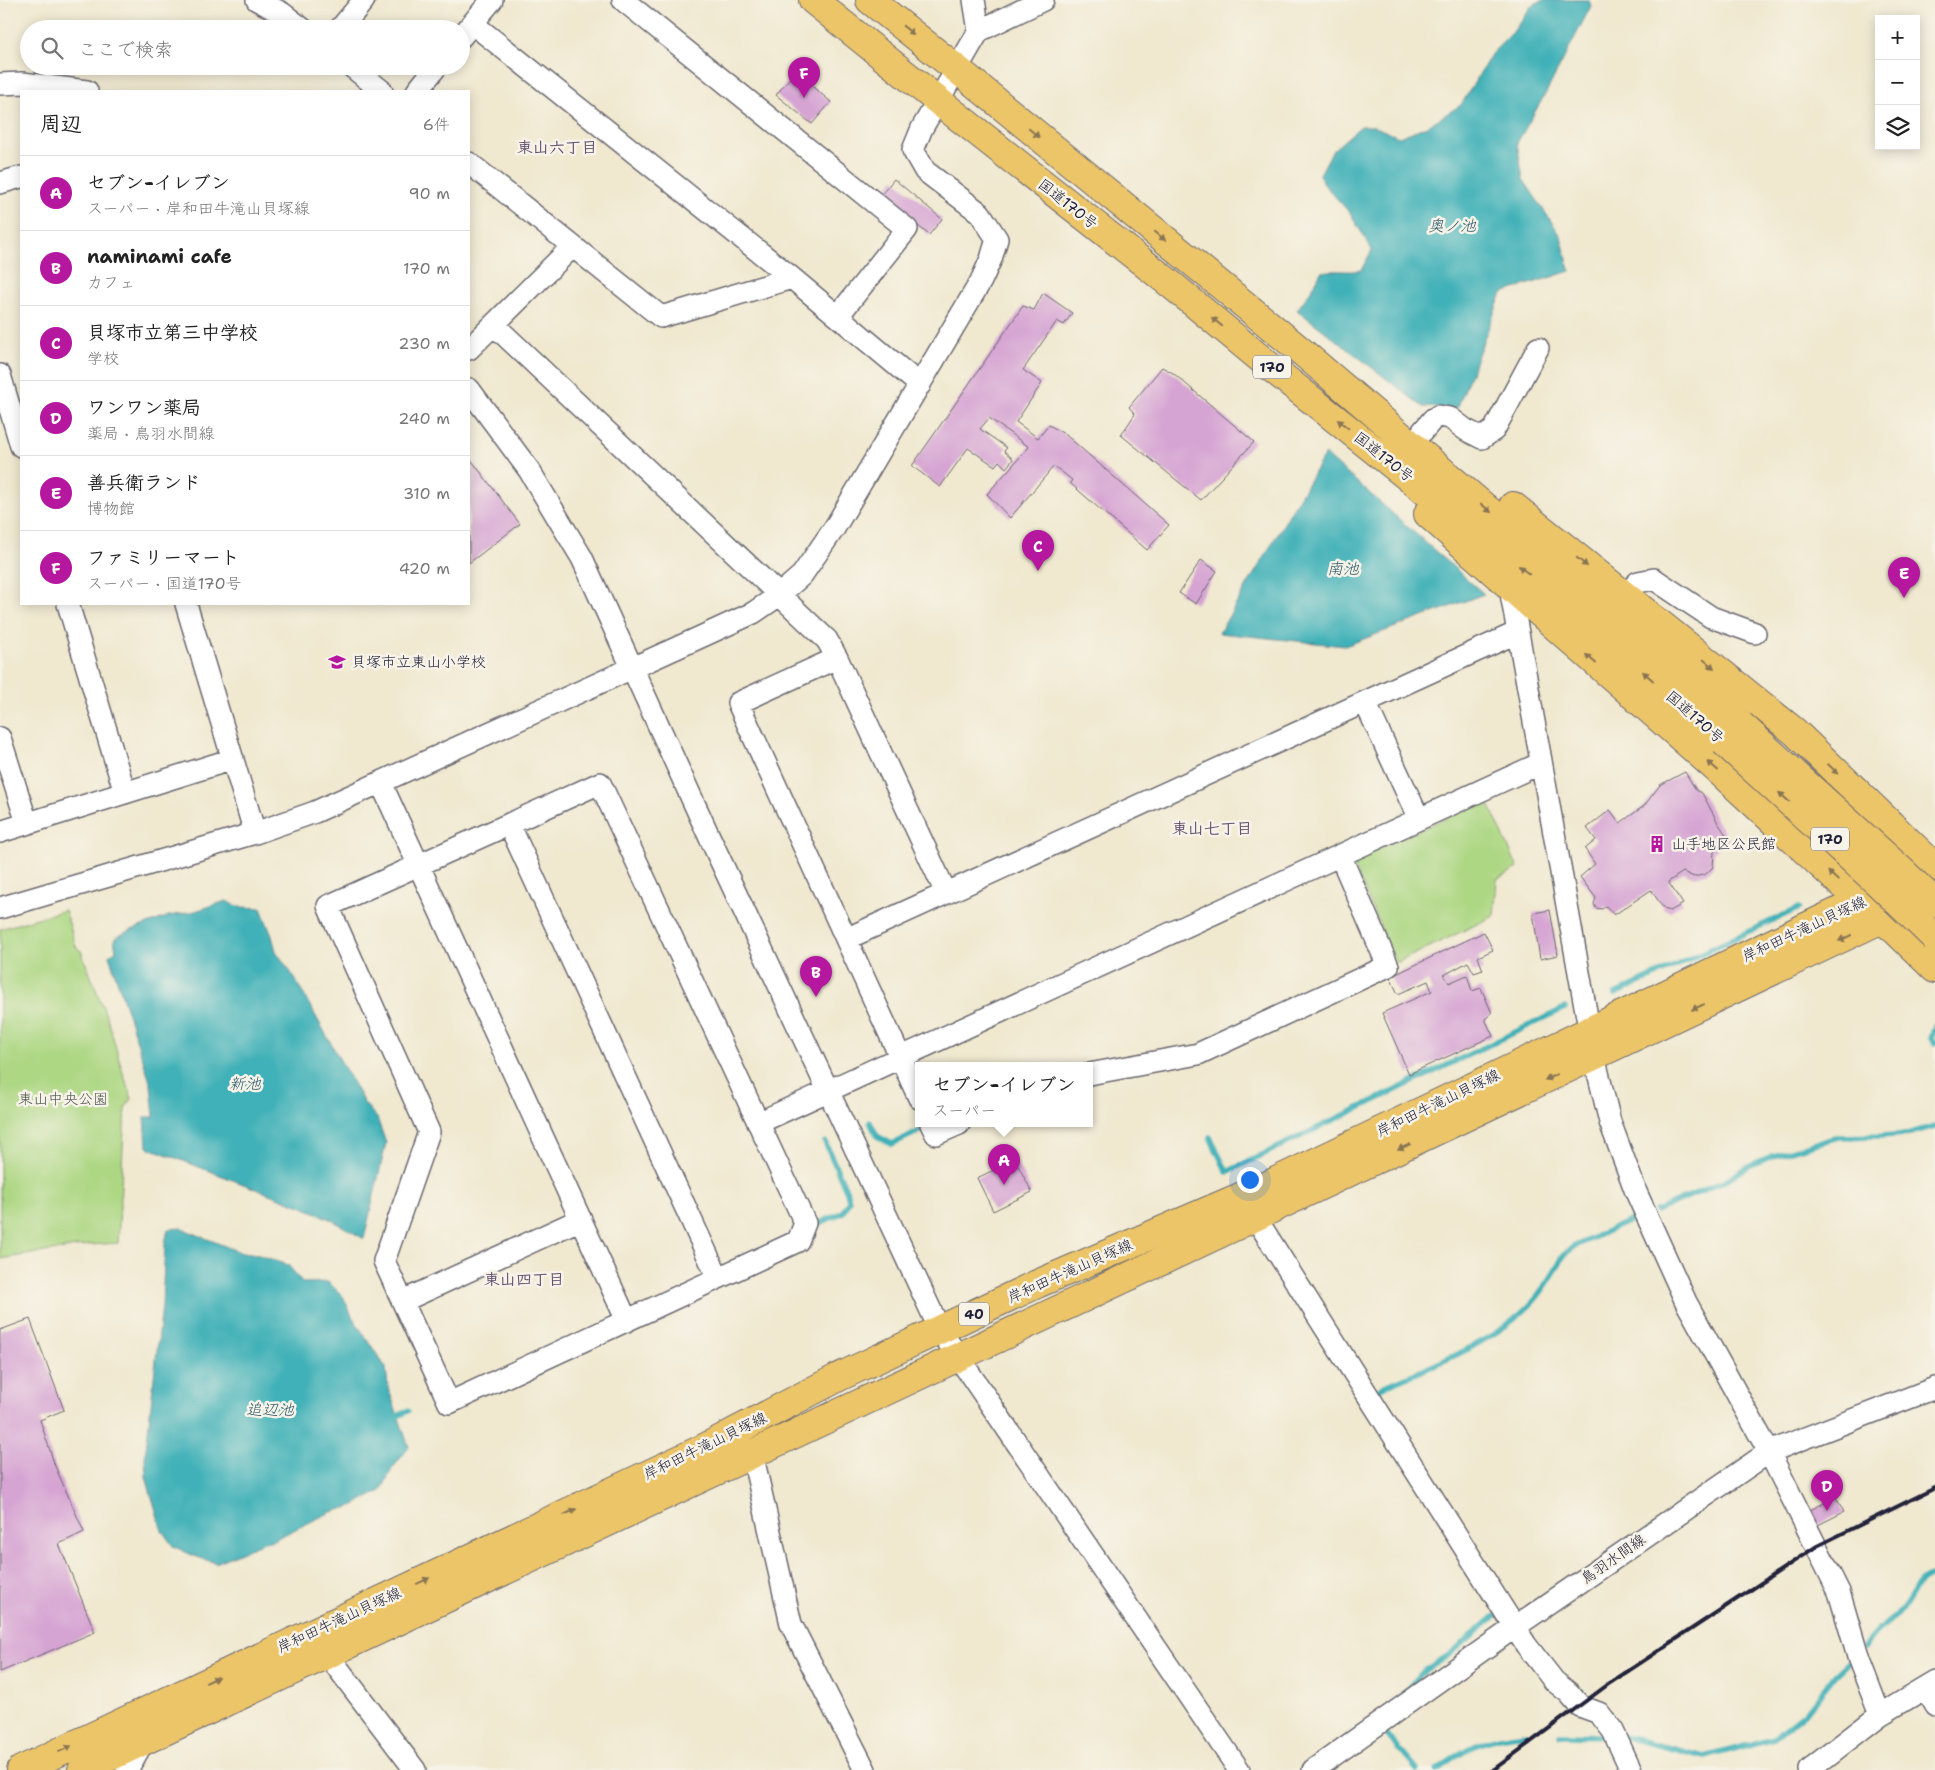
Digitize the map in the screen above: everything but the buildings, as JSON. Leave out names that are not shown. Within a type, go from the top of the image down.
[{"type":"main road","name":"国道170号","points":[[813,0],[1173,286],[1273,369],[1540,583],[1733,734],[1902,870],[1935,903]]},
{"type":"main road","name":"国道170号","points":[[870,0],[1295,346],[1733,734],[1878,883],[1935,938]]},
{"type":"main road","points":[[1295,346],[1422,432],[1795,732],[1935,867]]},
{"type":"main road","points":[[1406,474],[1416,503],[1719,771],[1860,901],[1884,920],[1935,969]]},
{"type":"main road","name":"岸和田牛滝山貝塚線","points":[[82,1770],[1255,1217],[1592,1044],[1860,901],[1935,876]]},
{"type":"main road","name":"岸和田牛滝山貝塚線","points":[[21,1770],[704,1448],[839,1378],[1037,1284],[1884,920],[1935,892]]},
{"type":"street","points":[[257,0],[291,20]]},
{"type":"street","points":[[347,20],[364,0]]},
{"type":"street","points":[[470,26],[492,0]]},
{"type":"street","points":[[623,0],[907,229],[838,316]]},
{"type":"street","points":[[974,0],[979,31]]},
{"type":"street","points":[[0,908],[255,834],[315,812],[753,613],[778,596],[802,575],[835,527],[981,281],[991,259],[997,239],[980,213],[925,171],[913,150],[922,128],[937,100],[958,70],[979,31],[1043,0]]},
{"type":"street","points":[[470,32],[792,278],[920,385]]},
{"type":"street","points":[[362,75],[381,90]]},
{"type":"street","points":[[418,90],[430,75]]},
{"type":"street","points":[[0,84],[22,82],[80,90]]},
{"type":"street","points":[[470,164],[661,317],[792,278]]},
{"type":"street","points":[[0,183],[20,177]]},
{"type":"street","points":[[470,348],[572,247]]},
{"type":"street","points":[[494,325],[778,596],[827,640],[946,893]]},
{"type":"street","points":[[1422,432],[1438,416],[1450,418],[1466,430],[1482,438],[1494,430],[1538,348]]},
{"type":"street","points":[[0,375],[20,442]]},
{"type":"street","points":[[470,390],[529,470],[582,558],[709,836],[940,1330],[1239,1770]]},
{"type":"street","points":[[1624,596],[1638,582],[1654,579],[1711,617],[1755,632]]},
{"type":"street","points":[[1510,588],[1592,1044],[1610,1122],[1636,1192],[1686,1302],[1769,1452],[1839,1592],[1859,1660],[1880,1715]]},
{"type":"street","points":[[68,605],[125,793]]},
{"type":"street","points":[[186,605],[255,834]]},
{"type":"street","points":[[846,939],[1518,632]]},
{"type":"street","points":[[837,658],[738,703],[915,1089]]},
{"type":"street","points":[[1365,702],[1419,819]]},
{"type":"street","points":[[0,738],[27,823]]},
{"type":"street","points":[[0,832],[233,759]]},
{"type":"street","points":[[758,1122],[1542,763]]},
{"type":"street","points":[[381,783],[627,1320]]},
{"type":"street","points":[[600,783],[805,1223],[798,1241],[449,1403],[384,1261],[429,1132],[328,906],[419,865],[600,783]]},
{"type":"street","points":[[509,824],[718,1278]]},
{"type":"street","points":[[1093,1073],[1198,1054],[1388,966],[1340,855]]},
{"type":"street","points":[[932,1127],[936,1134],[952,1127]]},
{"type":"street","points":[[1255,1217],[1540,1664],[1554,1681],[1569,1693],[1580,1706],[1599,1713],[1613,1731],[1632,1770]]},
{"type":"street","points":[[403,1301],[581,1219]]},
{"type":"street","name":"鳥羽水間線","points":[[1312,1770],[1769,1452],[1935,1388]]},
{"type":"street","points":[[752,1453],[791,1624],[865,1770]]},
{"type":"street","points":[[328,1655],[415,1770]]},
{"type":"street","points":[[1810,1770],[1880,1715],[1932,1692]]},
{"type":"street","points":[[127,1770],[143,1742]]},
{"type":"green space","points":[[1487,800],[1518,868],[1497,879],[1494,916],[1396,963],[1354,866],[1361,856]]},
{"type":"green space","name":"東山中央公園","points":[[65,910],[76,947],[81,951],[109,1023],[132,1099],[125,1108],[118,1243],[89,1245],[0,1259],[0,929]]},
{"type":"water","name":"奥ノ池","points":[[1544,0],[1589,0],[1591,6],[1547,91],[1517,143],[1523,179],[1561,236],[1570,271],[1502,293],[1457,409],[1423,407],[1297,310],[1321,272],[1361,270],[1372,250],[1350,213],[1322,182],[1320,174],[1333,150],[1361,126],[1373,126],[1399,137],[1427,126],[1461,105],[1492,53],[1513,32],[1532,5]]},
{"type":"water","name":"南池","points":[[1325,454],[1484,594],[1345,646],[1219,633]]},
{"type":"water","name":"新池","points":[[226,901],[240,907],[261,908],[276,951],[294,977],[364,1103],[377,1118],[386,1143],[364,1239],[332,1220],[303,1207],[147,1147],[145,1117],[154,1117],[151,1085],[109,955],[116,951],[114,939],[126,932],[169,916],[192,912]]},
{"type":"water","name":"追辺池","points":[[181,1228],[242,1253],[259,1255],[288,1265],[303,1283],[328,1282],[343,1296],[353,1318],[386,1368],[388,1387],[409,1447],[392,1469],[381,1491],[350,1507],[331,1512],[273,1540],[261,1543],[216,1563],[194,1556],[173,1546],[162,1531],[146,1477],[145,1458],[162,1306],[165,1243],[168,1229]]},
{"type":"waterway","points":[[1615,994],[1799,908]]},
{"type":"waterway","points":[[1210,1137],[1227,1172],[1565,1008]]},
{"type":"waterway","points":[[1935,1025],[1931,1039],[1935,1043]]},
{"type":"waterway","points":[[870,1122],[877,1136],[892,1144],[922,1130]]},
{"type":"waterway","points":[[1656,1211],[1724,1181],[1751,1165],[1770,1157],[1838,1137],[1907,1134],[1935,1126]]},
{"type":"waterway","points":[[818,1224],[843,1212],[849,1201],[847,1192],[825,1142]]},
{"type":"waterway","points":[[1379,1397],[1377,1394],[1380,1388],[1461,1352],[1500,1330],[1518,1317],[1533,1302],[1548,1283],[1562,1258],[1573,1247],[1632,1220]]},
{"type":"waterway","points":[[398,1416],[408,1411]]},
{"type":"waterway","points":[[1864,1646],[1877,1631],[1903,1610],[1920,1582],[1935,1573]]},
{"type":"waterway","points":[[1402,1694],[1425,1670],[1449,1655],[1495,1616]]},
{"type":"waterway","points":[[1625,1737],[1705,1757],[1774,1738],[1805,1713],[1835,1675],[1852,1659]]},
{"type":"waterway","points":[[1437,1770],[1478,1745],[1499,1738],[1525,1734]]},
{"type":"waterway","points":[[1387,1735],[1417,1770]]},
{"type":"waterway","points":[[1560,1735],[1609,1736]]},
{"type":"railway","points":[[1493,1770],[1610,1683],[1817,1546],[1935,1488]]},
{"type":"place","name":"ファミリーマート","points":[[804,98]]},
{"type":"place","name":"貝塚市立第三中学校","points":[[1038,571]]},
{"type":"place","name":"善兵衛ランド","points":[[1904,598]]},
{"type":"place","name":"貝塚市立東山小学校","points":[[337,662]]},
{"type":"place","name":"山手地区公民館","points":[[1657,844]]},
{"type":"place","name":"naminami cafe","points":[[816,997]]},
{"type":"place","name":"セブン-イレブン","points":[[1004,1185]]},
{"type":"place","name":"ワンワン薬局","points":[[1827,1511]]},
{"type":"district","name":"東山六丁目","points":[[557,147]]},
{"type":"district","name":"東山七丁目","points":[[1212,828]]},
{"type":"district","name":"東山四丁目","points":[[524,1279]]}]
